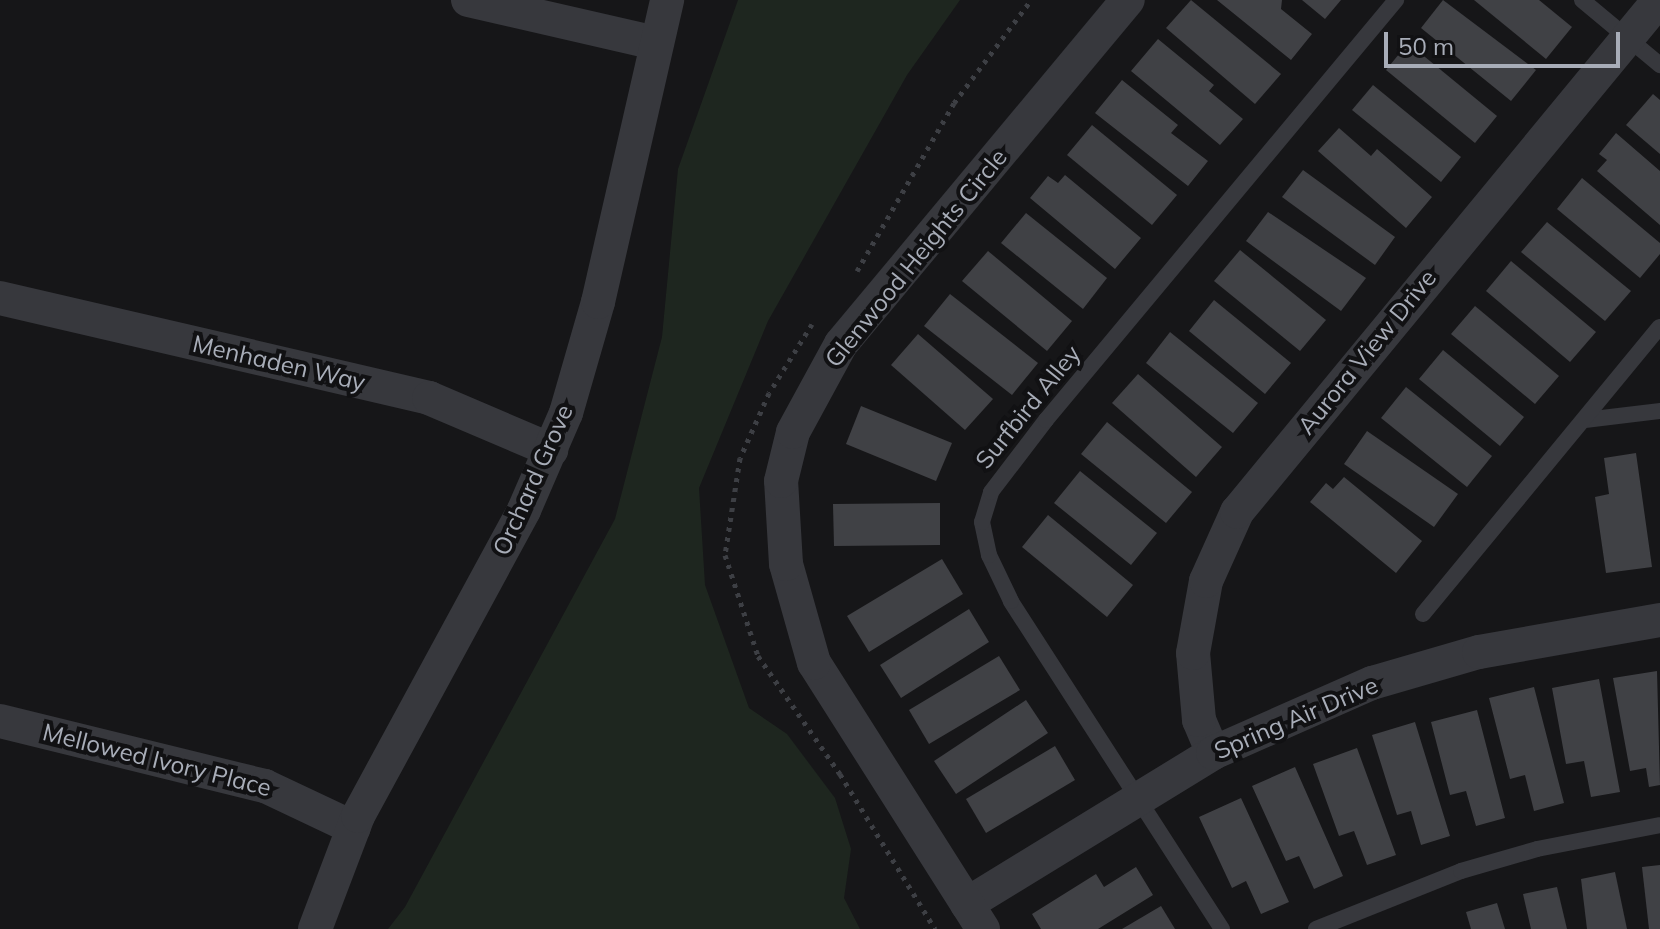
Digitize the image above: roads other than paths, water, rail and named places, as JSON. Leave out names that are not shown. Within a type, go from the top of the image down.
[{"type":"street","points":[[468,0],[656,43]]},
{"type":"street","name":"Orchard Grove","points":[[315,929],[354,828],[551,450],[598,302],[667,0]]},
{"type":"street","name":"Glenwood Heights Circle","points":[[975,917],[814,663],[786,564],[781,481],[793,432],[841,344],[1128,0]]},
{"type":"street","name":"Aurora View Drive","points":[[1213,753],[1199,720],[1193,653],[1206,581],[1237,512],[1659,0]]},
{"type":"street","name":"Menhaden Way","points":[[0,298],[429,398],[551,450]]},
{"type":"street","name":"Spring Air Drive","points":[[975,917],[1137,799],[1213,753],[1372,683],[1479,652],[1660,620]]},
{"type":"street","name":"Mellowed Ivory Place","points":[[0,721],[265,786],[354,828]]},
{"type":"lane","name":"Surfbird Alley","points":[[1222,929],[1011,601],[989,555],[982,522],[991,492],[1396,0]]},
{"type":"lane","points":[[1582,0],[1660,65]]},
{"type":"lane","points":[[1423,614],[1660,327]]},
{"type":"lane","points":[[1585,420],[1660,411]]},
{"type":"lane","points":[[1316,929],[1461,871],[1537,849],[1660,825]]}]
